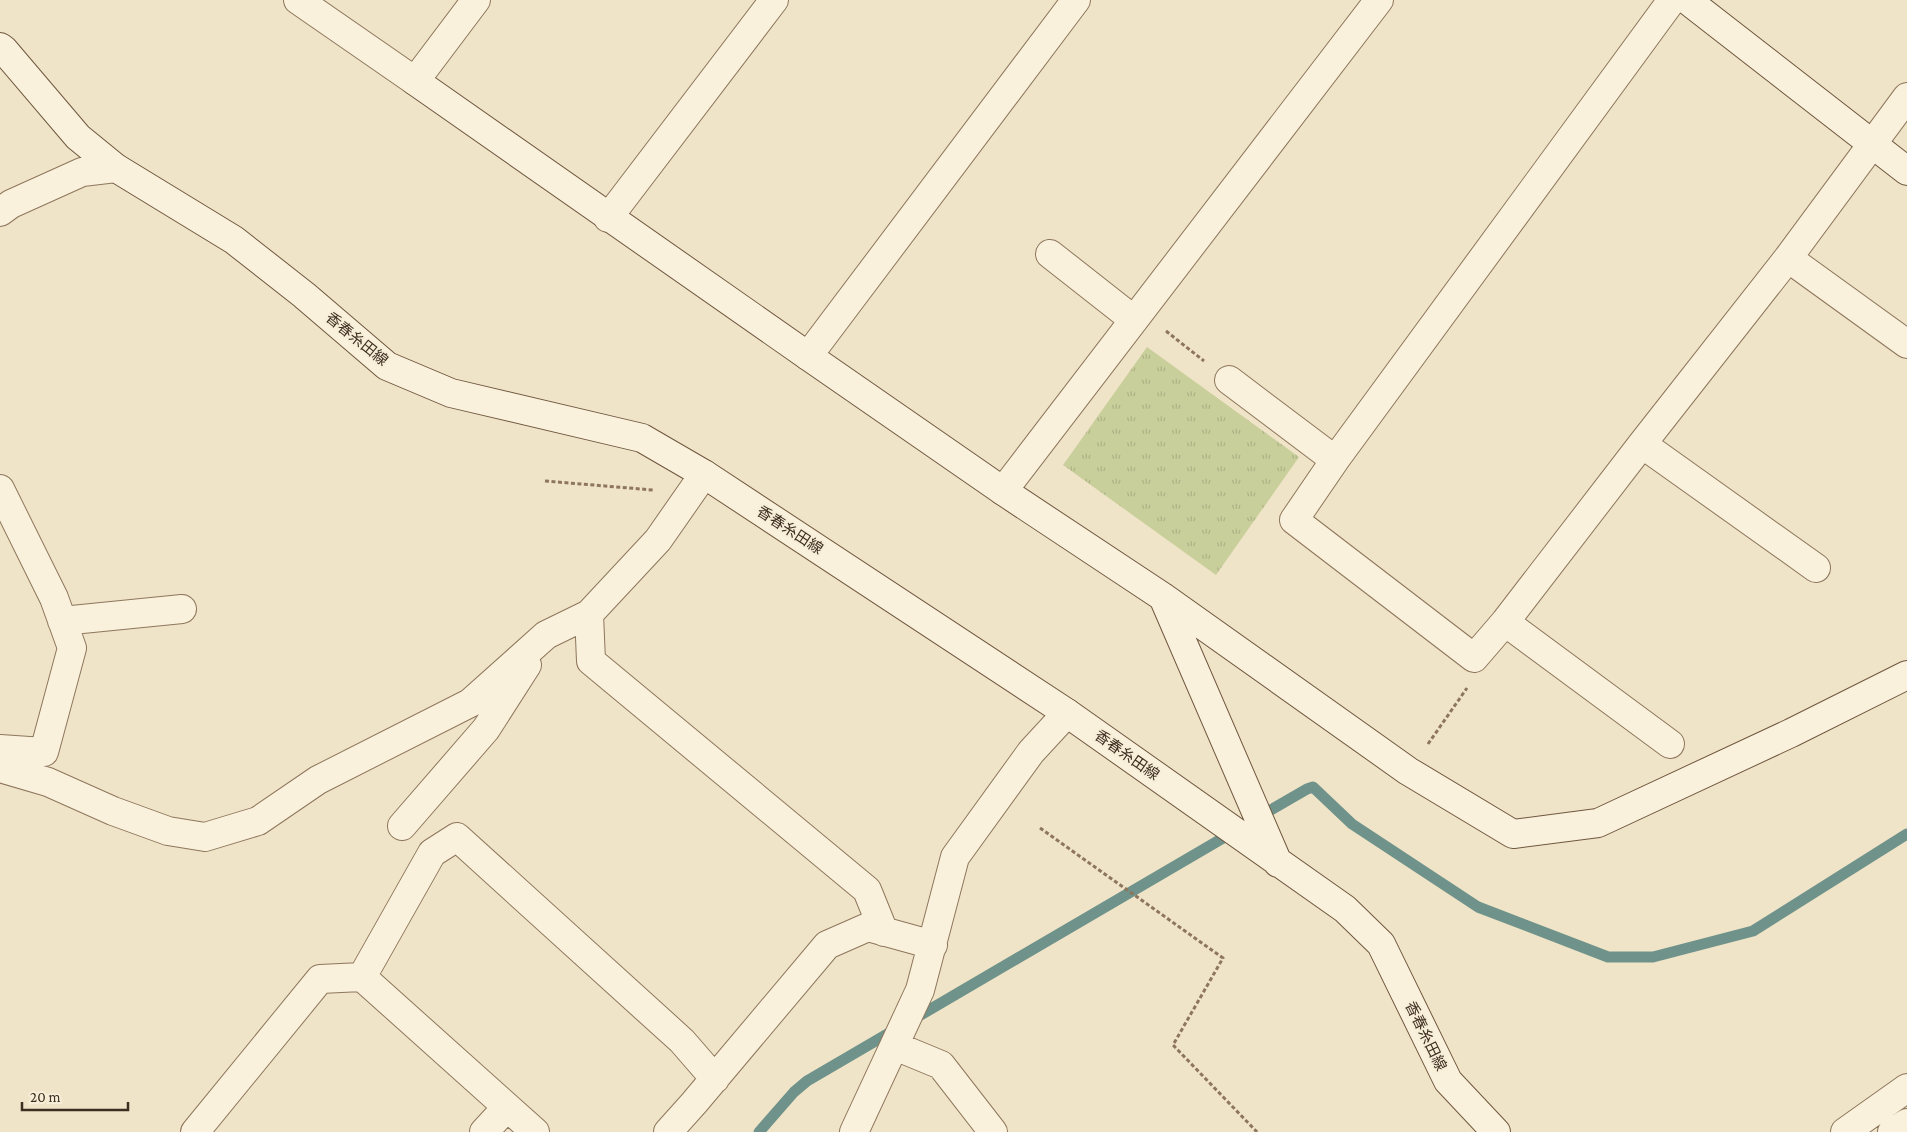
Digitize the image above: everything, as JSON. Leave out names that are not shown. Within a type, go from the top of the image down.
[{"type":"street","points":[[298,0],[608,218],[1003,491],[1163,597],[1408,772],[1513,834],[1598,823],[1790,734],[1907,675]]},
{"type":"street","points":[[415,81],[476,0]]},
{"type":"street","points":[[608,218],[774,0]]},
{"type":"street","points":[[808,356],[1076,0]]},
{"type":"street","points":[[1003,491],[1379,0]]},
{"type":"street","points":[[1672,0],[1335,460],[1294,520],[1474,658],[1788,258],[1907,97]]},
{"type":"street","points":[[1686,0],[1907,171]]},
{"type":"street","name":"香春糸田線","points":[[0,47],[78,136],[116,168],[234,240],[304,295],[387,366],[451,393],[642,438],[698,483],[1067,712],[1345,909],[1381,944],[1448,1081],[1496,1132]]},
{"type":"street","points":[[0,212],[11,204],[82,172],[116,168]]},
{"type":"street","points":[[1050,254],[1137,316]]},
{"type":"street","points":[[1788,258],[1907,344]]},
{"type":"street","points":[[1229,380],[1335,460]]},
{"type":"street","points":[[1642,444],[1816,568]]},
{"type":"street","points":[[0,768],[48,782],[113,811],[168,831],[205,838],[258,821],[318,780],[470,703],[546,635],[589,614],[658,540],[698,483]]},
{"type":"street","points":[[0,489],[54,598],[72,648],[44,752],[0,749]]},
{"type":"street","points":[[1163,597],[1278,863]]},
{"type":"street","points":[[62,621],[182,610]]},
{"type":"street","points":[[589,614],[592,662],[867,890],[884,932]]},
{"type":"street","points":[[1504,622],[1670,744]]},
{"type":"street","points":[[402,826],[486,729],[546,635]]},
{"type":"street","points":[[854,1132],[920,990],[955,858],[1031,752],[1067,712]]},
{"type":"street","points":[[362,977],[432,853],[457,837],[682,1041],[715,1079]]},
{"type":"street","points":[[668,1132],[715,1079],[827,944],[868,927],[933,945]]},
{"type":"street","points":[[195,1132],[320,980],[362,977],[535,1132]]},
{"type":"street","points":[[894,1046],[941,1065],[993,1132]]},
{"type":"street","points":[[1845,1132],[1907,1088]]},
{"type":"street","points":[[484,1132],[507,1107]]},
{"type":"street","points":[[1892,1132],[1907,1124]]},
{"type":"path","points":[[1137,316],[1229,380]]},
{"type":"path","points":[[546,481],[698,483]]},
{"type":"path","points":[[1408,772],[1475,676],[1474,658]]},
{"type":"path","points":[[1040,828],[1223,958],[1173,1045],[1257,1132]]},
{"type":"green space","points":[[1147,347],[1299,457],[1216,575],[1063,465]]},
{"type":"waterway","points":[[1257,818],[1313,787],[1352,824],[1478,907],[1608,957],[1653,957],[1753,931],[1907,834]]},
{"type":"waterway","points":[[912,1020],[1235,831]]},
{"type":"waterway","points":[[759,1132],[794,1092],[807,1081],[896,1029]]}]
